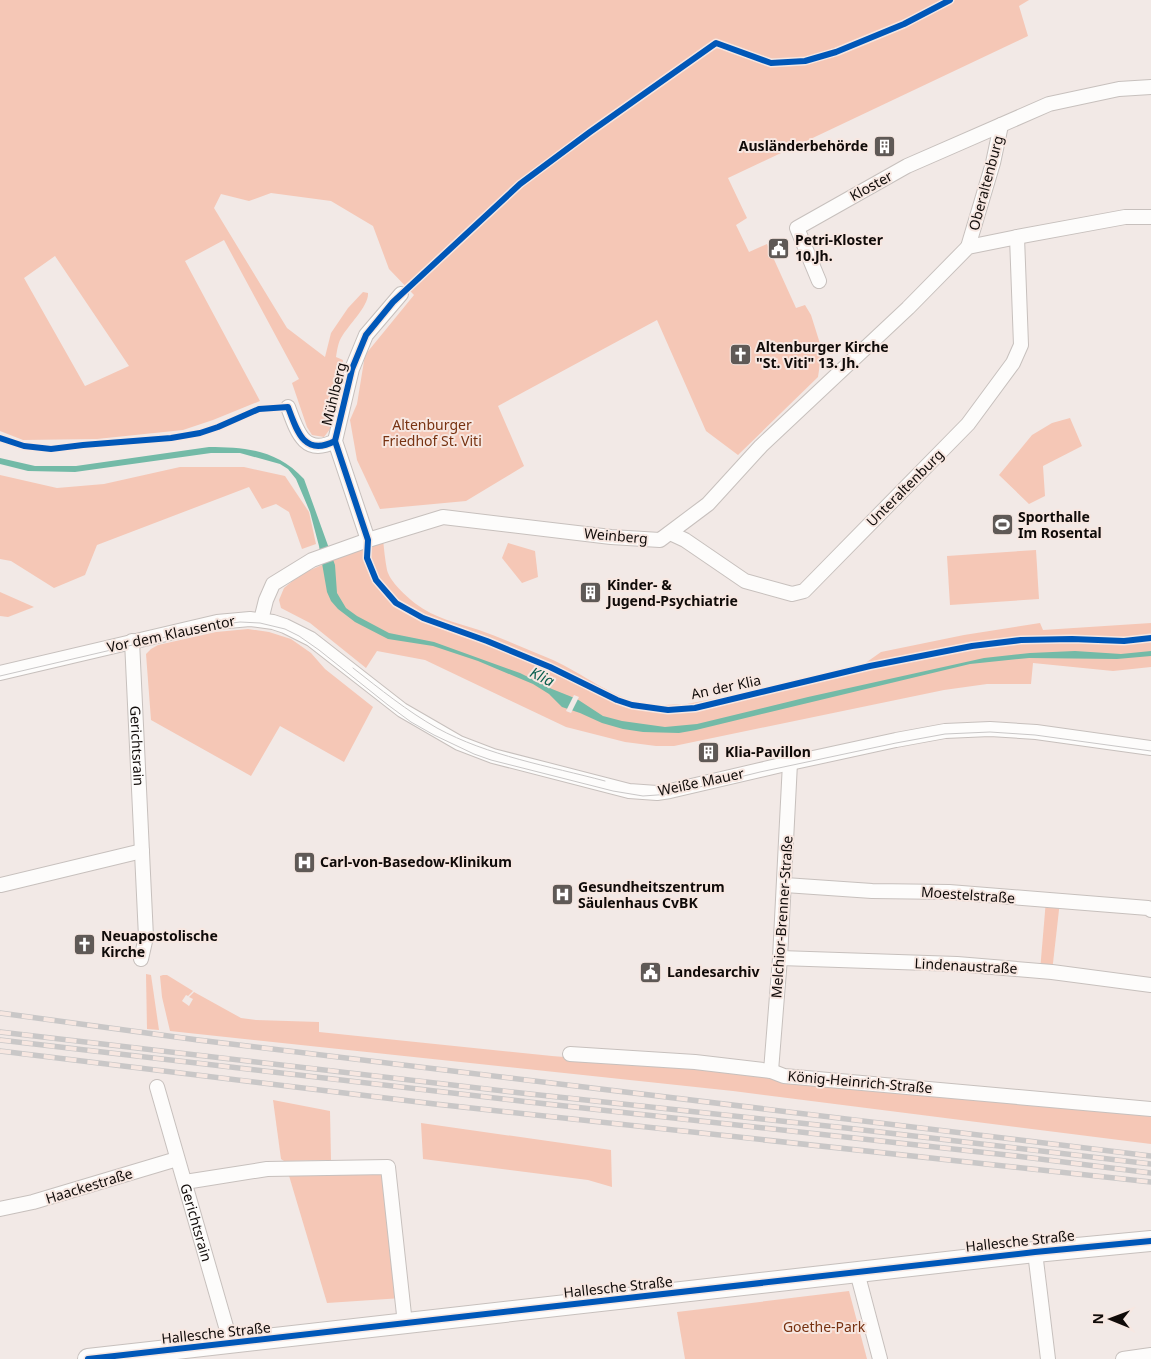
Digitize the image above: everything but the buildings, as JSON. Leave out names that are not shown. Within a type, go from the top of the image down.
[{"type":"main road","name":"Hallesche Straße","points":[[88,1359],[233,1352],[405,1324],[1034,1252],[1151,1241]]},
{"type":"street","name":"Oberaltenburg","points":[[968,247],[993,163],[1001,125],[1049,104],[1119,89],[1151,87]]},
{"type":"street","name":"Kloster","points":[[818,282],[797,228],[907,166],[1001,125]]},
{"type":"street","points":[[968,247],[1017,236],[1125,217],[1151,217]]},
{"type":"street","name":"Unteraltenburg","points":[[670,533],[686,540],[745,581],[792,594],[804,591],[968,424],[1013,363],[1021,345],[1017,236]]},
{"type":"street","name":"Weinberg","points":[[261,620],[266,600],[273,584],[312,560],[337,550],[443,517],[660,540],[708,504],[761,446],[908,308],[968,247]]},
{"type":"street","name":"Mühlberg","points":[[368,540],[335,441],[352,369],[366,335],[401,294]]},
{"type":"street","points":[[288,407],[298,433],[306,442],[324,446],[335,441]]},
{"type":"street","name":"Vor dem Klausentor","points":[[0,673],[229,620],[261,620]]},
{"type":"street","name":"Weiße Mauer","points":[[261,620],[279,624],[300,633],[414,718],[459,743],[493,756],[614,787],[643,792],[670,791],[913,736],[964,730],[1036,732],[1151,748]]},
{"type":"street","name":"Gerichtsrain","points":[[132,642],[146,937],[141,959]]},
{"type":"street","name":"Melchior-Brenner-Straße","points":[[771,1071],[780,958],[790,763]]},
{"type":"street","points":[[1,886],[142,851]]},
{"type":"street","name":"Moestelstraße","points":[[784,885],[872,891],[948,892],[1148,908],[1151,910]]},
{"type":"street","name":"Lindenaustraße","points":[[780,958],[957,964],[1046,972],[1151,985]]},
{"type":"street","name":"König-Heinrich-Straße","points":[[570,1054],[695,1062],[771,1071],[784,1076],[1151,1108]]},
{"type":"street","name":"Gerichtsrain","points":[[158,1087],[233,1352]]},
{"type":"street","name":"Haackestraße","points":[[0,1210],[177,1159]]},
{"type":"street","points":[[185,1182],[267,1169],[388,1167],[405,1324]]},
{"type":"street","points":[[1034,1252],[1048,1359]]},
{"type":"street","points":[[857,1272],[880,1359]]},
{"type":"street","points":[[1123,1359],[1151,1355]]},
{"type":"green space","name":"Altenburger Friedhof St. Viti","points":[[0,0],[1029,0],[1019,6],[1028,36],[728,178],[747,218],[736,225],[749,252],[767,244],[796,308],[805,305],[811,315],[822,350],[818,377],[738,455],[706,431],[657,320],[498,406],[524,466],[466,501],[380,509],[357,460],[350,420],[357,404],[365,355],[414,295],[389,269],[373,226],[331,201],[271,193],[249,201],[221,194],[214,208],[287,328],[325,357],[331,333],[348,308],[363,292],[368,293],[365,304],[358,316],[339,342],[336,357],[343,360],[333,425],[324,437],[312,435],[307,427],[292,383],[299,379],[224,240],[185,261],[260,401],[183,430],[97,439],[23,440],[0,431]],"holes":[[[55,256],[129,366],[85,386],[24,278]]]},
{"type":"green space","points":[[1070,418],[1082,446],[1043,466],[1045,496],[1029,504],[999,475],[1032,435],[1052,423]]},
{"type":"green space","points":[[180,467],[244,467],[285,476],[309,512],[316,544],[302,549],[289,512],[276,504],[262,509],[249,487],[97,545],[85,575],[54,588],[11,561],[0,559],[0,475],[57,488],[104,484]]},
{"type":"green space","points":[[383,539],[389,575],[403,593],[423,609],[438,617],[488,633],[553,660],[607,690],[646,705],[682,705],[758,690],[864,664],[881,652],[964,635],[1040,623],[1043,630],[1151,623],[1151,667],[1113,671],[1033,663],[1031,684],[987,684],[944,690],[674,746],[625,742],[566,727],[425,660],[377,651],[366,668],[310,623],[281,608],[279,600],[284,588],[301,574]]},
{"type":"green space","points":[[508,543],[535,551],[538,577],[522,583],[502,558]]},
{"type":"green space","points":[[1036,550],[1039,599],[950,605],[947,556]]},
{"type":"green space","points":[[0,592],[34,607],[8,617],[0,616]]},
{"type":"green space","points":[[248,629],[269,632],[291,639],[311,653],[325,669],[373,707],[344,762],[280,726],[251,776],[151,720],[146,654],[151,649],[158,645],[216,632]]},
{"type":"green space","points":[[1046,900],[1060,901],[1052,972],[1040,971]]},
{"type":"green space","points":[[146,974],[151,975],[159,1030],[147,1029]]},
{"type":"green space","points":[[167,975],[193,991],[188,996],[186,995],[182,1001],[189,1006],[193,999],[189,997],[194,992],[241,1018],[319,1022],[319,1032],[552,1056],[755,1073],[1151,1115],[1151,1144],[733,1091],[170,1031],[162,997],[160,976]]},
{"type":"green space","points":[[273,1100],[330,1111],[331,1160],[284,1161],[281,1159]]},
{"type":"green space","points":[[421,1123],[611,1150],[612,1187],[588,1180],[423,1159]]},
{"type":"green space","points":[[388,1167],[402,1298],[327,1303],[287,1169]]},
{"type":"green space","name":"Goethe-Park","points":[[849,1291],[867,1359],[685,1359],[677,1312]]},
{"type":"shaded area","points":[[209,447],[248,449],[272,456],[294,469],[304,479],[335,565],[337,593],[346,608],[357,616],[389,633],[434,642],[520,673],[577,699],[603,716],[622,721],[665,727],[697,724],[984,658],[1075,651],[1121,654],[1151,651],[1151,656],[1117,659],[1029,658],[970,664],[696,730],[679,733],[643,732],[623,729],[562,707],[549,694],[533,684],[478,661],[433,646],[388,639],[355,622],[338,609],[331,601],[327,592],[319,546],[310,512],[296,479],[288,469],[280,464],[240,453],[211,453],[75,472],[28,471],[0,464],[0,458],[35,466],[76,466]]},
{"type":"pier","points":[[574,695],[579,697],[571,713],[566,711]]},
{"type":"tram line","points":[[0,676],[218,625],[240,622],[260,623],[285,629],[299,636],[411,722],[474,754],[613,791],[643,796],[671,794],[760,772],[945,734],[990,732],[1035,735],[1151,751]]},
{"type":"tram line","points":[[353,668],[415,714],[457,738],[498,753],[605,781]]},
{"type":"railway","points":[[0,1013],[198,1040],[1151,1156]]},
{"type":"railway","points":[[0,1032],[1151,1164]]},
{"type":"railway","points":[[0,1040],[1151,1173]]},
{"type":"railway","points":[[0,1051],[435,1104],[1151,1182]]},
{"type":"cycle path","name":"An der Klia","points":[[950,0],[904,24],[836,52],[805,61],[771,63],[716,43],[520,184],[393,302],[366,335],[352,369],[335,441],[368,540],[367,558],[376,580],[396,603],[423,618],[487,641],[550,667],[617,700],[632,705],[668,710],[695,708],[870,666],[972,646],[1021,640],[1124,641],[1151,638]]},
{"type":"cycle path","points":[[0,438],[24,446],[51,449],[171,438],[200,433],[259,409],[288,407],[299,433],[309,444],[316,446],[335,441]]},
{"type":"cycle path","points":[[88,1359],[1035,1252],[1151,1241]]},
{"type":"place","name":"Ausländerbehörde","points":[[884,146]]},
{"type":"place","name":"Petri-Kloster 10.Jh.","points":[[779,248]]},
{"type":"place","name":"Altenburger Kirche \"St. Viti\" 13. Jh.","points":[[740,355]]},
{"type":"place","name":"Sporthalle Im Rosental","points":[[1002,525]]},
{"type":"place","name":"Kinder- & Jugend-Psychiatrie","points":[[591,593]]},
{"type":"place","name":"Klia-Pavillon","points":[[709,752]]},
{"type":"place","name":"Carl-von-Basedow-Klinikum","points":[[304,862]]},
{"type":"place","name":"Gesundheitszentrum Säulenhaus CvBK","points":[[562,895]]},
{"type":"place","name":"Neuapostolische Kirche","points":[[85,944]]},
{"type":"place","name":"Landesarchiv","points":[[651,972]]},
{"type":"water label","name":"Klia","points":[[542,677]]}]
